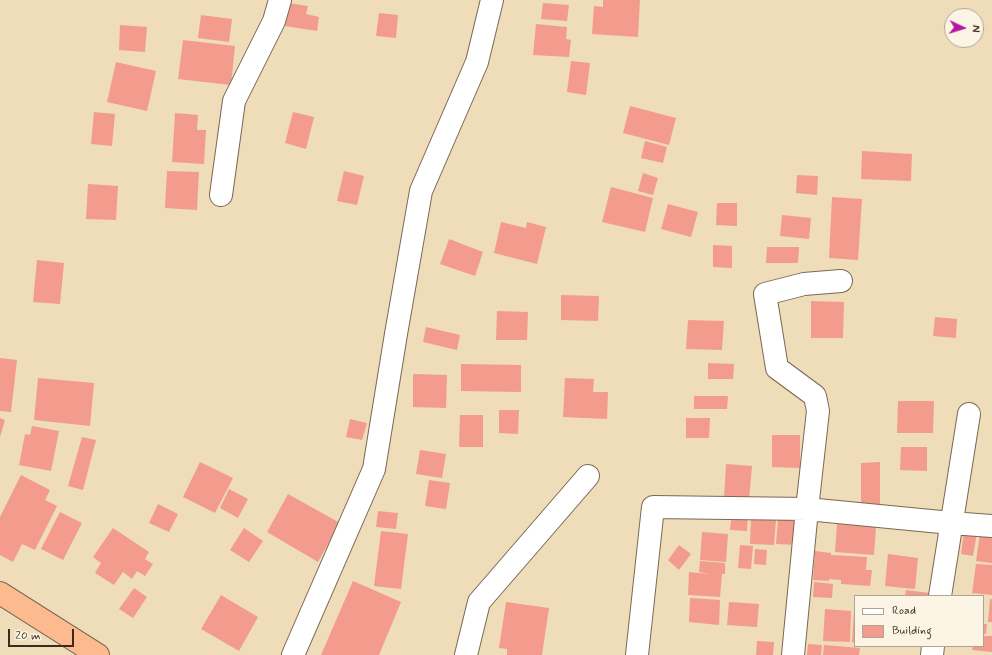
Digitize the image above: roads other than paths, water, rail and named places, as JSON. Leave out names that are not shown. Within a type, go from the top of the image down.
[{"type":"highway","points":[[0,593],[98,655]]},
{"type":"street","points":[[221,195],[234,101],[274,21],[280,0]]},
{"type":"street","points":[[293,655],[374,469],[421,191],[477,62],[492,0]]},
{"type":"street","points":[[793,655],[818,411],[814,396],[777,368],[765,294],[804,284],[841,281]]},
{"type":"street","points":[[940,595],[969,414]]},
{"type":"street","points":[[466,655],[479,602],[588,476]]},
{"type":"street","points":[[637,655],[653,507],[807,509],[992,526]]}]
